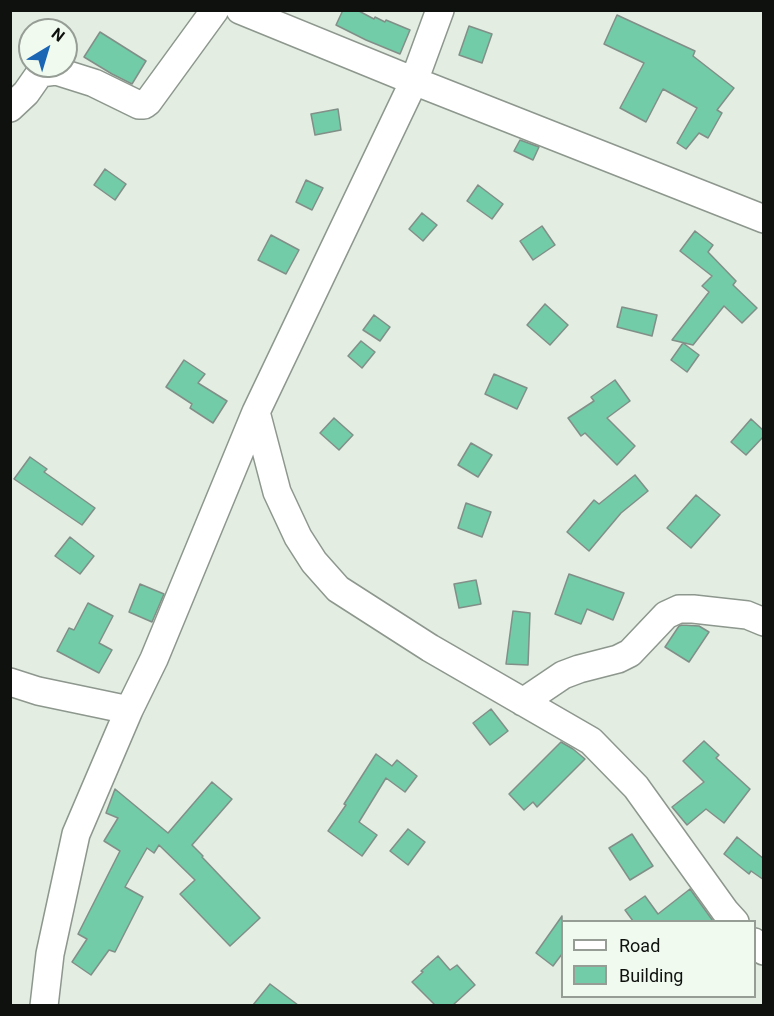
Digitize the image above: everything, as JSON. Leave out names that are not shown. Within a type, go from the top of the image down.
[{"type":"street","points":[[10,108],[26,93],[40,73],[56,71],[94,83],[139,105],[144,105],[215,10]]},
{"type":"street","points":[[240,10],[764,219]]},
{"type":"street","points":[[44,1005],[50,954],[76,834],[129,710],[154,659],[256,412],[414,81],[440,10]]},
{"type":"street","points":[[256,412],[278,492],[298,537],[314,562],[338,589],[430,648],[591,741],[636,787],[725,911],[734,920]]},
{"type":"street","points":[[523,702],[563,675],[618,659],[630,653],[666,615],[679,609],[747,615],[764,622]]},
{"type":"street","points":[[10,682],[38,691],[129,710]]},
{"type":"building","points":[[343,10],[357,10],[374,19],[375,17],[385,22],[386,20],[410,30],[400,54],[336,25]]},
{"type":"building","points":[[617,15],[695,51],[693,56],[734,88],[717,110],[722,113],[708,138],[699,133],[686,149],[677,143],[697,108],[663,89],[646,122],[620,108],[644,63],[604,44]]},
{"type":"building","points":[[469,26],[492,34],[482,63],[459,55]]},
{"type":"building","points":[[100,32],[146,61],[132,84],[84,57]]},
{"type":"building","points":[[338,109],[341,130],[315,135],[311,114]]},
{"type":"building","points":[[520,140],[539,147],[533,160],[514,151]]},
{"type":"building","points":[[105,169],[126,184],[115,200],[94,185]]},
{"type":"building","points":[[306,180],[323,188],[312,210],[296,202]]},
{"type":"building","points":[[478,185],[503,204],[492,219],[467,201]]},
{"type":"building","points":[[422,213],[437,225],[423,241],[409,229]]},
{"type":"building","points":[[542,226],[555,245],[533,260],[520,241]]},
{"type":"building","points":[[695,231],[713,245],[708,252],[736,281],[733,285],[757,308],[742,323],[724,306],[693,345],[672,340],[709,292],[702,286],[712,276],[680,251]]},
{"type":"building","points":[[271,235],[299,250],[286,274],[258,260]]},
{"type":"building","points":[[545,304],[568,325],[550,345],[527,325]]},
{"type":"building","points":[[622,307],[657,315],[652,336],[617,327]]},
{"type":"building","points":[[374,315],[390,327],[380,341],[363,330]]},
{"type":"building","points":[[361,341],[375,352],[362,368],[348,356]]},
{"type":"building","points":[[683,343],[699,355],[687,372],[671,360]]},
{"type":"building","points":[[184,360],[205,374],[198,383],[227,401],[213,423],[190,408],[192,404],[166,387]]},
{"type":"building","points":[[494,374],[527,388],[517,409],[485,394]]},
{"type":"building","points":[[615,380],[630,401],[607,418],[635,446],[617,465],[585,433],[581,436],[568,418],[594,401],[591,397]]},
{"type":"building","points":[[334,418],[353,435],[339,450],[320,433]]},
{"type":"building","points":[[751,419],[764,431],[764,436],[746,455],[731,442]]},
{"type":"building","points":[[471,443],[492,455],[478,477],[458,465]]},
{"type":"building","points":[[30,457],[47,469],[44,472],[95,508],[82,525],[14,479]]},
{"type":"building","points":[[635,475],[648,491],[621,513],[589,551],[567,532],[594,500],[599,504]]},
{"type":"building","points":[[696,495],[720,515],[691,548],[667,528]]},
{"type":"building","points":[[466,503],[491,512],[482,537],[458,528]]},
{"type":"building","points":[[70,537],[94,556],[80,574],[55,556]]},
{"type":"building","points":[[569,574],[624,593],[613,620],[587,609],[581,624],[555,614]]},
{"type":"building","points":[[476,580],[481,604],[459,608],[454,584]]},
{"type":"building","points":[[140,584],[164,594],[152,622],[129,612]]},
{"type":"building","points":[[88,603],[113,616],[99,643],[112,650],[99,673],[57,651],[69,628],[74,630]]},
{"type":"building","points":[[513,611],[530,613],[528,665],[506,664]]},
{"type":"building","points":[[682,625],[699,626],[709,632],[689,662],[665,647]]},
{"type":"building","points":[[491,709],[508,731],[490,745],[473,723]]},
{"type":"building","points":[[704,741],[719,755],[716,758],[750,789],[724,823],[706,809],[687,825],[672,807],[704,782],[683,761]]},
{"type":"building","points":[[561,742],[585,759],[537,807],[533,802],[524,810],[509,794]]},
{"type":"building","points":[[376,754],[392,766],[397,760],[417,776],[405,792],[386,778],[359,822],[377,835],[362,856],[328,831]]},
{"type":"building","points":[[212,782],[232,799],[192,845],[260,918],[230,946],[180,894],[195,880],[159,845],[154,853],[147,848],[125,887],[143,897],[115,952],[109,950],[91,975],[72,962],[87,939],[78,934],[120,851],[104,841],[118,818],[106,813],[115,789],[168,833]]},
{"type":"building","points":[[408,829],[425,842],[408,865],[390,851]]},
{"type":"building","points":[[632,834],[653,866],[630,880],[609,848]]},
{"type":"building","points":[[737,837],[764,859],[764,880],[751,871],[749,874],[724,854]]},
{"type":"building","points":[[690,889],[712,920],[632,920],[625,910],[645,896],[658,914]]},
{"type":"building","points":[[562,916],[561,955],[553,966],[536,953]]},
{"type":"building","points":[[438,956],[450,970],[457,965],[475,985],[453,1005],[435,1005],[412,982]]},
{"type":"building","points":[[270,984],[298,1005],[253,1005]]}]
